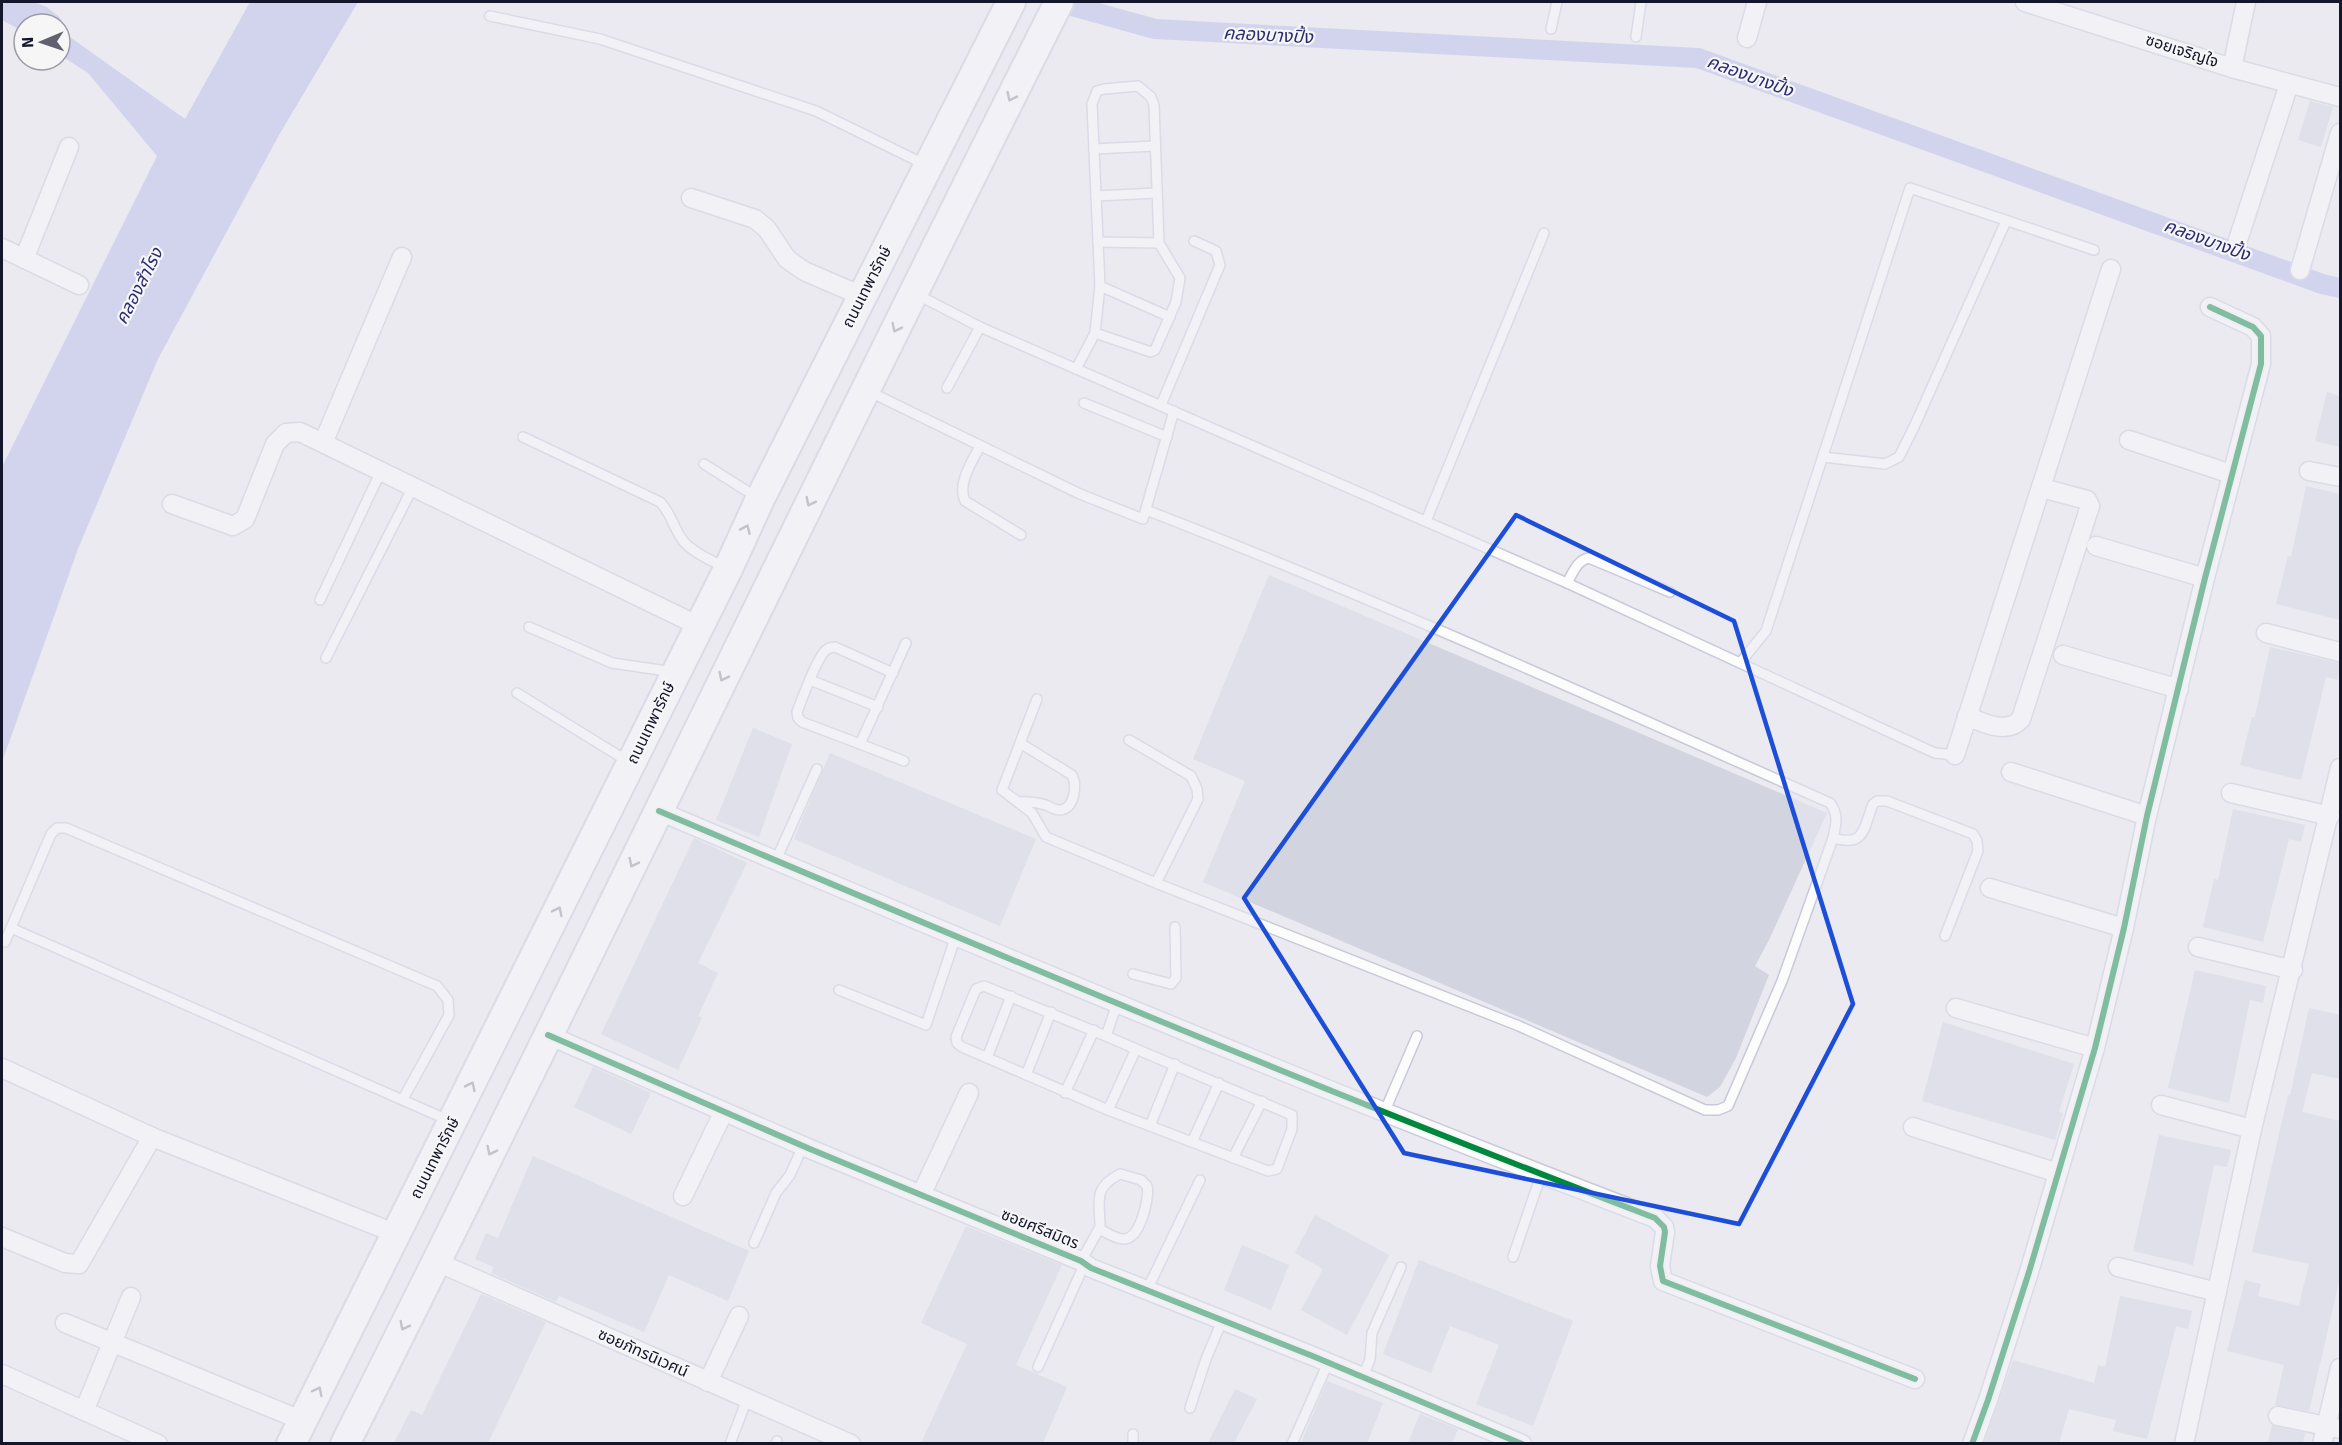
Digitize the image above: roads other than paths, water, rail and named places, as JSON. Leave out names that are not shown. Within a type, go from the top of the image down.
[{"type":"main road","name":"ถนนเทพารักษ์","points":[[297,1432],[728,569],[760,500],[1011,2]]},
{"type":"main road","points":[[345,1443],[437,1262],[769,583],[1059,2]]},
{"type":"main road","points":[[728,569],[769,583]]},
{"type":"street","points":[[1747,38],[1757,2]]},
{"type":"street","name":"ซอยเจริญใจ","points":[[2025,2],[2064,7],[2232,68],[2340,97]]},
{"type":"street","points":[[2232,68],[2246,2]]},
{"type":"street","points":[[2238,240],[2289,84]]},
{"type":"street","points":[[2300,270],[2340,133]]},
{"type":"street","points":[[24,259],[69,147]]},
{"type":"street","points":[[691,198],[755,219],[767,229],[787,259],[804,271],[862,296]]},
{"type":"street","points":[[2,248],[79,285]]},
{"type":"street","points":[[323,443],[402,257]]},
{"type":"street","points":[[1955,755],[2112,269]]},
{"type":"street","points":[[1972,1443],[2029,1272],[2095,1048],[2124,928],[2147,816],[2231,474],[2261,364],[2261,336],[2253,327],[2210,307]]},
{"type":"street","points":[[172,504],[233,526],[245,519],[275,444],[286,433],[300,432],[699,626]]},
{"type":"street","points":[[2129,440],[2231,474]]},
{"type":"street","points":[[2309,471],[2340,477]]},
{"type":"street","points":[[1967,716],[2004,728],[2016,725],[2025,708],[2090,506],[2087,500],[2042,488]]},
{"type":"street","points":[[2096,546],[2205,578]]},
{"type":"street","points":[[2266,633],[2340,652]]},
{"type":"street","points":[[2063,655],[2179,689]]},
{"type":"street","points":[[2184,1443],[2252,1129],[2293,970],[2340,768]]},
{"type":"street","points":[[2011,772],[2147,816]]},
{"type":"street","points":[[2231,793],[2330,816]]},
{"type":"street","points":[[659,811],[1117,1004],[1384,1113],[1655,1218],[1664,1227],[1665,1232],[1660,1266],[1663,1281],[1915,1379]]},
{"type":"street","points":[[1990,888],[2124,928]]},
{"type":"street","points":[[2198,947],[2293,970]]},
{"type":"street","points":[[1956,1008],[2095,1048]]},
{"type":"street","name":"ซอยศรีสมิตร","points":[[548,1035],[723,1113],[1083,1262],[1091,1268],[1522,1443]]},
{"type":"street","points":[[2,1068],[152,1137],[397,1234]]},
{"type":"street","points":[[921,1195],[969,1093]]},
{"type":"street","points":[[2161,1105],[2252,1129]]},
{"type":"street","points":[[683,1196],[723,1113]]},
{"type":"street","points":[[1913,1127],[2058,1173]]},
{"type":"street","points":[[2,1237],[65,1263],[79,1264],[152,1137]]},
{"type":"street","name":"ซอยภัทรนิเวศน์","points":[[437,1262],[851,1443]]},
{"type":"street","points":[[2118,1267],[2217,1292]]},
{"type":"street","points":[[84,1411],[131,1297]]},
{"type":"street","points":[[708,1382],[739,1316]]},
{"type":"street","points":[[65,1323],[112,1343],[297,1432]]},
{"type":"street","points":[[2322,1443],[2334,1427],[2340,1368]]},
{"type":"street","points":[[2,1374],[158,1443]]},
{"type":"street","points":[[2278,1416],[2334,1427]]},
{"type":"lane","points":[[1551,29],[1557,2]]},
{"type":"lane","points":[[1636,37],[1641,2]]},
{"type":"lane","points":[[490,16],[600,39],[816,111],[928,166]]},
{"type":"lane","points":[[1077,369],[1095,333],[1100,286],[1092,104],[1097,91],[1104,88],[1138,86],[1151,97],[1154,105],[1156,193],[1160,243],[1180,278],[1176,302],[1155,350],[1151,352],[1095,333]]},
{"type":"lane","points":[[1094,149],[1155,146]]},
{"type":"lane","points":[[1740,663],[1766,631],[1910,188],[2094,250]]},
{"type":"lane","points":[[1096,196],[1156,193]]},
{"type":"lane","points":[[1823,457],[1885,464],[1899,457],[2006,220]]},
{"type":"lane","points":[[1426,521],[1544,233]]},
{"type":"lane","points":[[1161,405],[1220,265],[1216,251],[1194,241]]},
{"type":"lane","points":[[1098,242],[1160,243]]},
{"type":"lane","points":[[1100,286],[1170,317]]},
{"type":"lane","points":[[914,293],[980,327],[1567,583],[1935,753],[1955,755]]},
{"type":"lane","points":[[947,388],[980,327]]},
{"type":"lane","points":[[866,390],[1080,494],[1143,519],[1174,411]]},
{"type":"lane","points":[[1084,403],[1167,437]]},
{"type":"lane","points":[[523,437],[660,502],[672,517],[683,542],[695,552],[728,569]]},
{"type":"lane","points":[[980,446],[964,482],[962,494],[965,501],[1021,535]]},
{"type":"lane","points":[[704,464],[760,500]]},
{"type":"lane","points":[[320,600],[381,471]]},
{"type":"lane","points":[[326,658],[413,487]]},
{"type":"lane","points":[[1037,699],[1002,790],[1032,813],[1046,837],[1156,883],[1519,1026],[1705,1110],[1718,1110],[1728,1106],[1777,992],[1833,838],[1837,820],[1836,811],[1830,803],[1476,646],[1263,556],[1146,510]]},
{"type":"lane","points":[[1567,583],[1578,563],[1582,559],[1589,558],[1670,591]]},
{"type":"lane","points":[[529,627],[612,663],[676,672]]},
{"type":"lane","points":[[860,744],[906,643]]},
{"type":"lane","points":[[893,673],[836,647],[830,648],[822,654],[797,712],[802,722],[904,762]]},
{"type":"lane","points":[[810,680],[878,707]]},
{"type":"lane","points":[[517,693],[631,763]]},
{"type":"lane","points":[[1129,740],[1191,776],[1197,789],[1198,800],[1156,883]]},
{"type":"lane","points":[[1018,802],[1030,801],[1059,810],[1072,801],[1076,787],[1072,775],[1020,743]]},
{"type":"lane","points":[[776,860],[817,768]]},
{"type":"lane","points":[[1833,838],[1847,842],[1855,841],[1861,835],[1873,804],[1881,800],[1973,834],[1977,841],[1977,851],[1945,936]]},
{"type":"lane","points":[[5,942],[51,834],[61,827],[437,986],[448,1000],[449,1015],[403,1099]]},
{"type":"lane","points":[[1133,974],[1171,984],[1174,982],[1176,978],[1175,927]]},
{"type":"lane","points":[[11,928],[453,1122]]},
{"type":"lane","points":[[839,990],[926,1025],[956,936]]},
{"type":"lane","points":[[984,986],[1051,1012],[1281,1108],[1292,1115],[1292,1129],[1277,1168],[1268,1171],[1108,1110],[1065,1093],[957,1043],[956,1036],[976,989],[984,986]]},
{"type":"lane","points":[[987,1058],[1011,996]]},
{"type":"lane","points":[[1106,1036],[1117,1004]]},
{"type":"lane","points":[[1026,1075],[1051,1012]]},
{"type":"lane","points":[[1065,1093],[1094,1030]]},
{"type":"lane","points":[[1384,1113],[1417,1035]]},
{"type":"lane","points":[[1108,1110],[1136,1049]]},
{"type":"lane","points":[[1150,1126],[1175,1064]]},
{"type":"lane","points":[[1192,1142],[1219,1083]]},
{"type":"lane","points":[[1233,1158],[1262,1101]]},
{"type":"lane","points":[[754,1243],[776,1193],[790,1175],[803,1146]]},
{"type":"lane","points":[[1038,1367],[1099,1228],[1097,1205],[1105,1185],[1120,1174],[1141,1180],[1147,1186],[1147,1208],[1128,1239],[1122,1239],[1099,1228]]},
{"type":"lane","points":[[1514,1257],[1541,1175]]},
{"type":"lane","points":[[1147,1290],[1200,1180]]},
{"type":"lane","points":[[1363,1378],[1370,1359],[1372,1333],[1401,1267]]},
{"type":"lane","points":[[1190,1408],[1206,1359],[1222,1321]]},
{"type":"lane","points":[[1292,1443],[1328,1363]]},
{"type":"lane","points":[[730,1443],[747,1399]]},
{"type":"water","points":[[2,2],[10,2],[29,12],[12,12],[12,25],[2,20]]},
{"type":"water","name":"คลองสำโรง","points":[[250,2],[358,2],[279,135],[158,359],[78,549],[2,762],[2,467],[157,156],[88,73],[72,63],[72,39],[185,119]]},
{"type":"waterway","points":[[9,2],[33,12]]},
{"type":"waterway","name":"คลองบางปิ้ง","points":[[1058,2],[1155,29],[1698,58],[2322,284],[2340,288]]}]
